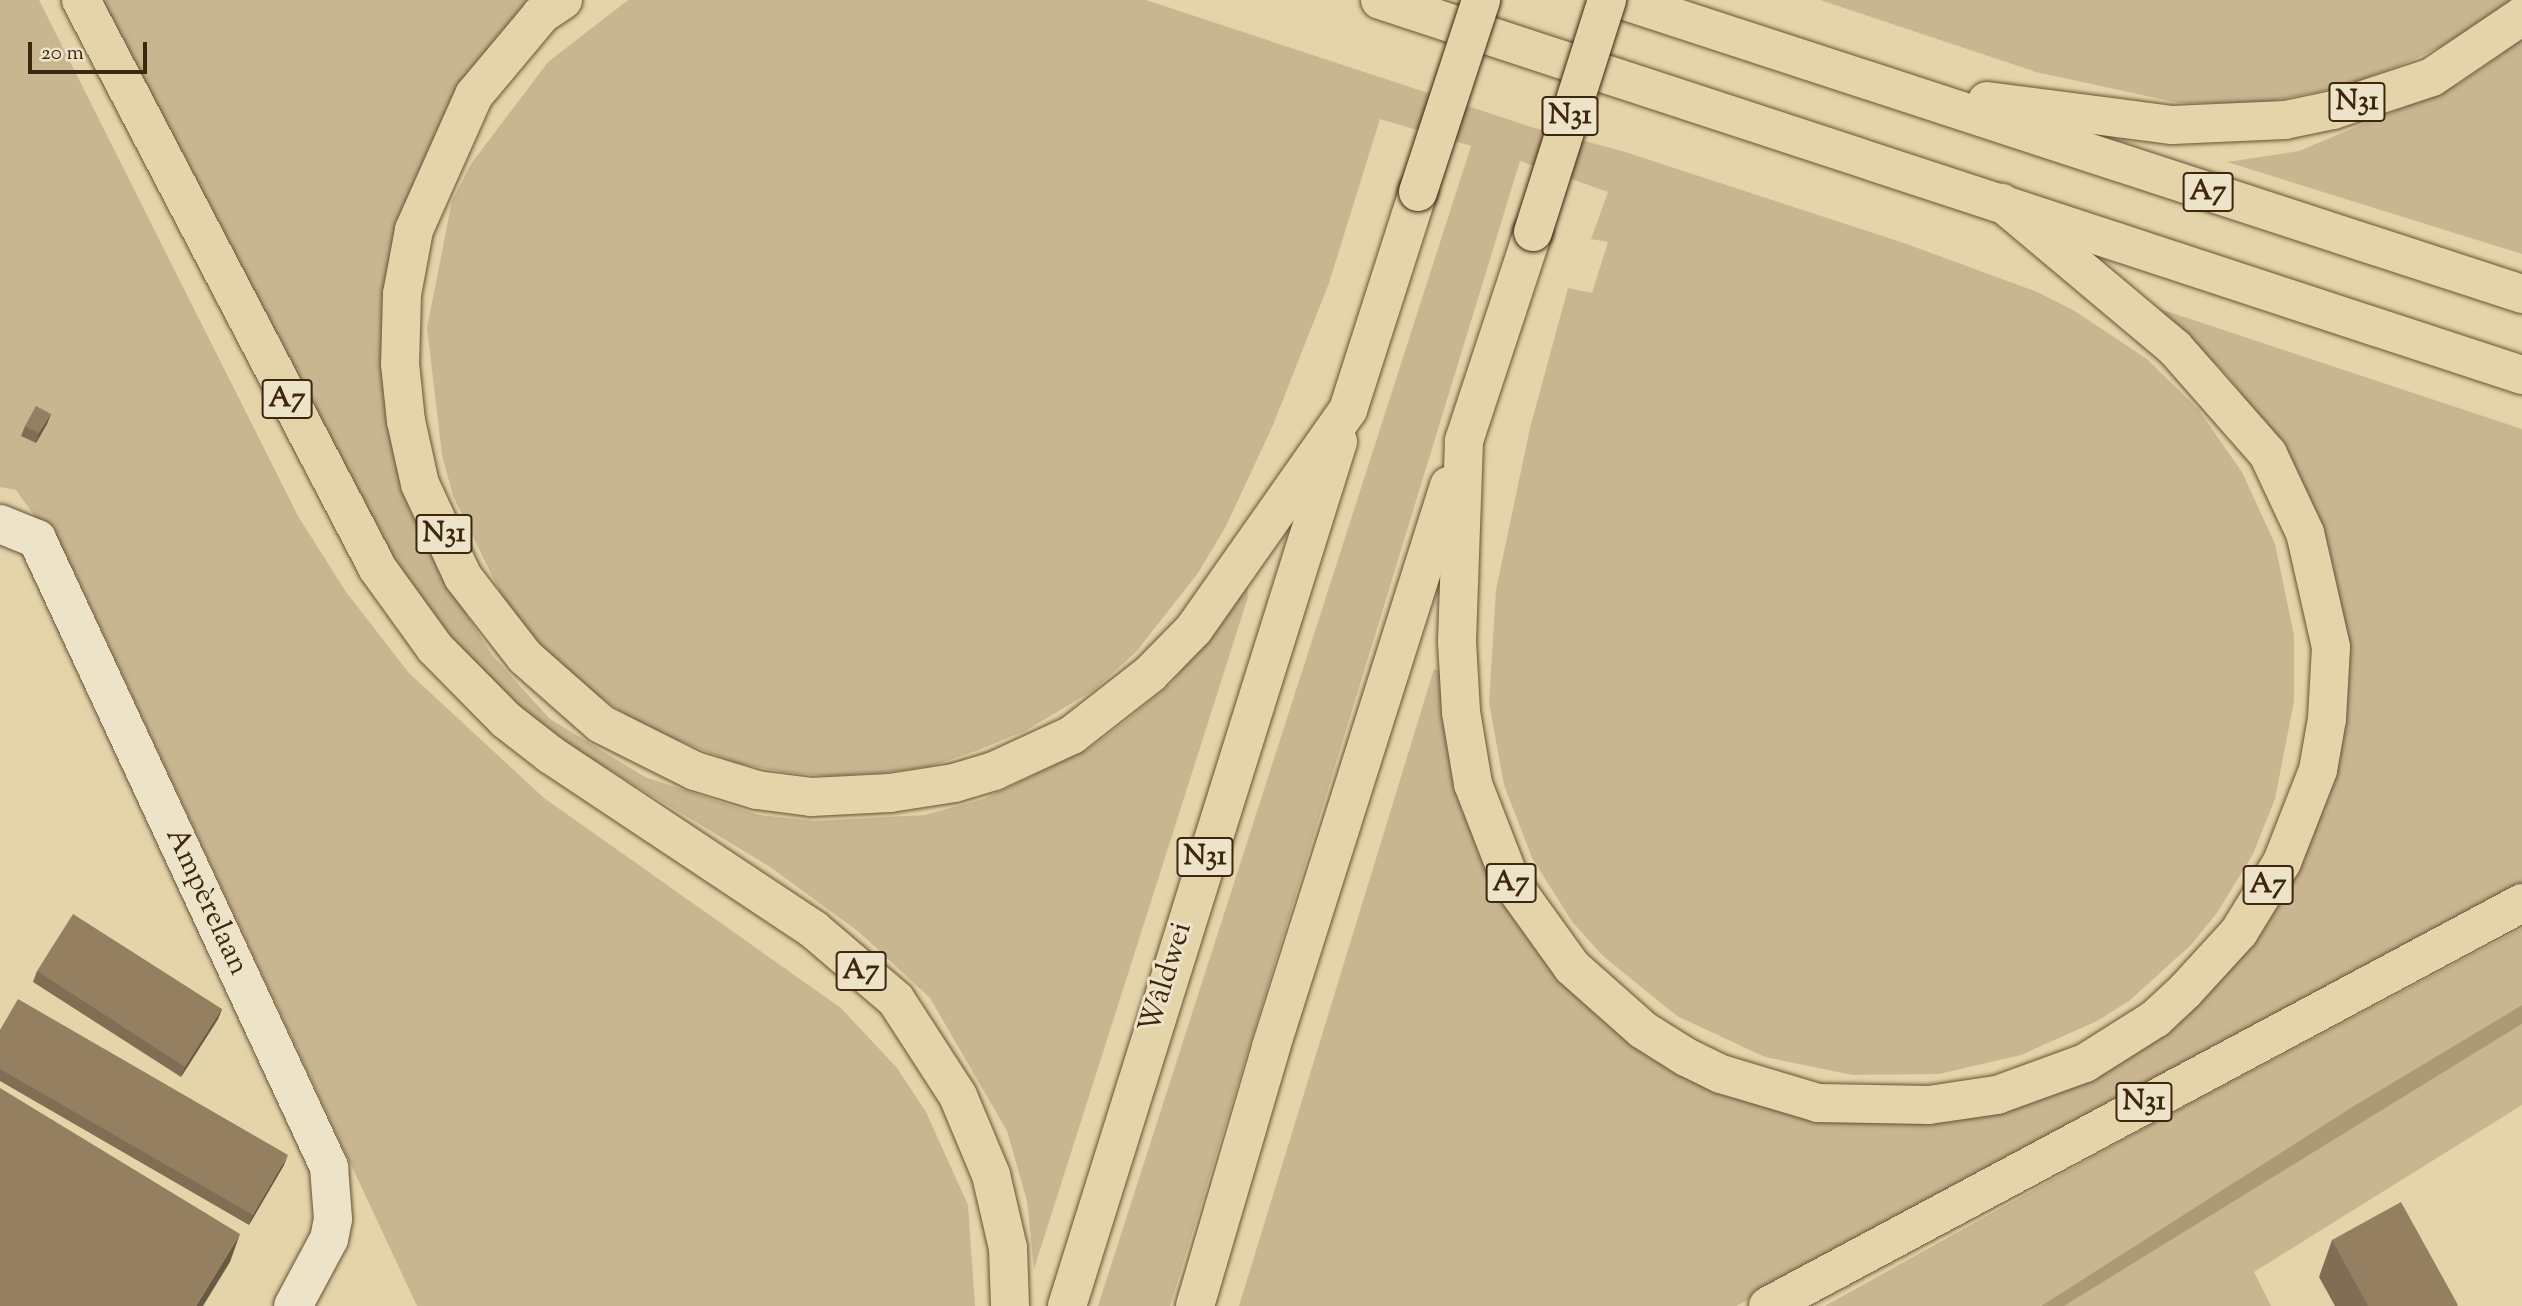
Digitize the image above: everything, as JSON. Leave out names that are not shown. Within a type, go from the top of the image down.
[{"type":"highway","name":"A7","points":[[81,0],[296,418],[386,580],[435,648],[506,720],[572,770],[813,929],[896,1000],[958,1096],[992,1175],[1007,1248],[1010,1306]]},
{"type":"highway","name":"N31","points":[[563,0],[541,15],[474,95],[441,162],[415,230],[402,294],[400,364],[406,421],[420,484],[463,576],[525,657],[601,724],[695,771],[757,790],[811,797],[929,788],[1028,757],[1101,715],[1150,674],[1194,629],[1348,410],[1481,0]]},
{"type":"highway","name":"A7","points":[[1380,0],[2522,375]]},
{"type":"highway","name":"N31","points":[[1195,1306],[1271,1047],[1607,0]]},
{"type":"highway","name":"A7","points":[[1622,0],[2522,295]]},
{"type":"highway","name":"N31","points":[[1895,89],[2172,125],[2285,120],[2333,110],[2432,77],[2522,16]]},
{"type":"highway","name":"A7","points":[[1464,440],[1457,642],[1461,712],[1472,784],[1511,882],[1572,968],[1643,1030],[1686,1057],[1759,1087],[1818,1103],[1942,1103],[1997,1095],[2085,1063],[2155,1019],[2185,991],[2239,932],[2282,862],[2318,770],[2327,719],[2331,647],[2305,533],[2268,454],[2175,348],[2002,203]]},
{"type":"highway","name":"Wâldwei","points":[[1067,1306],[1348,410]]},
{"type":"highway","name":"N31","points":[[1768,1306],[2522,903]]},
{"type":"street","name":"Ampèrelaan","points":[[0,524],[37,539],[330,1167],[333,1219],[328,1239],[293,1306]]},
{"type":"shaded area","points":[[0,0],[39,0],[298,516],[346,592],[409,673],[544,798],[841,1008],[897,1068],[926,1112],[968,1205],[975,1306],[417,1306],[74,571],[16,490],[0,487]]},
{"type":"shaded area","points":[[93,0],[547,0],[423,167],[405,492],[446,582],[492,655],[550,719],[645,777],[759,815],[814,821],[924,815],[984,799],[1090,748],[1122,724],[1171,684],[1247,586],[1248,597],[1034,1269],[1027,1201],[1007,1131],[930,998],[859,932],[770,867],[532,723],[411,603]]},
{"type":"shaded area","points":[[628,0],[1146,0],[1531,127],[1622,151],[1901,242],[2035,291],[2073,310],[2147,359],[2198,409],[2242,472],[2275,544],[2294,635],[2294,701],[2275,799],[2253,854],[2217,913],[2191,945],[2129,1001],[2097,1021],[2021,1055],[1939,1074],[1853,1075],[1765,1057],[1677,1016],[1603,956],[1573,923],[1532,858],[1504,785],[1489,703],[1496,590],[1530,428],[1568,288],[1592,293],[1608,242],[1591,239],[1608,192],[1520,161],[1170,1306],[1098,1306],[1471,146],[1380,119],[1329,283],[1273,425],[1226,526],[1198,573],[1136,652],[1094,690],[1025,731],[976,751],[931,766],[884,773],[829,776],[784,772],[736,763],[646,728],[564,673],[506,604],[453,496],[442,455],[427,328],[452,201],[471,164],[548,62]]},
{"type":"shaded area","points":[[1820,0],[2513,0],[2457,39],[2347,86],[2261,103],[2179,103],[2036,72]]},
{"type":"shaded area","points":[[2522,39],[2522,254],[2227,162],[2299,151],[2459,84]]},
{"type":"shaded area","points":[[2157,308],[2522,429],[2522,884],[1736,1306],[1239,1306],[1434,669],[1440,671],[1559,976],[1845,1121],[1928,1122],[2179,1021],[2341,719],[2274,437],[2226,374]]},
{"type":"shaded area","points":[[2522,928],[2522,1005],[2352,1107],[2041,1306],[1825,1306],[2152,1124]]},
{"type":"shaded area","points":[[2522,1005],[2522,1024],[2064,1306],[2041,1306],[2352,1107]]},
{"type":"shaded area","points":[[2522,1024],[2522,1105],[2254,1272],[2271,1306],[2064,1306]]},
{"type":"building","points":[[36,406],[51,414],[39,433],[25,426]]},
{"type":"building","points":[[73,914],[222,1009],[185,1067],[37,971]]},
{"type":"building","points":[[18,999],[288,1155],[253,1215],[0,1069],[0,1030]]},
{"type":"building","points":[[0,1088],[240,1234],[196,1306],[0,1306]]},
{"type":"building","points":[[2401,1202],[2457,1306],[2368,1306],[2332,1240]]}]
